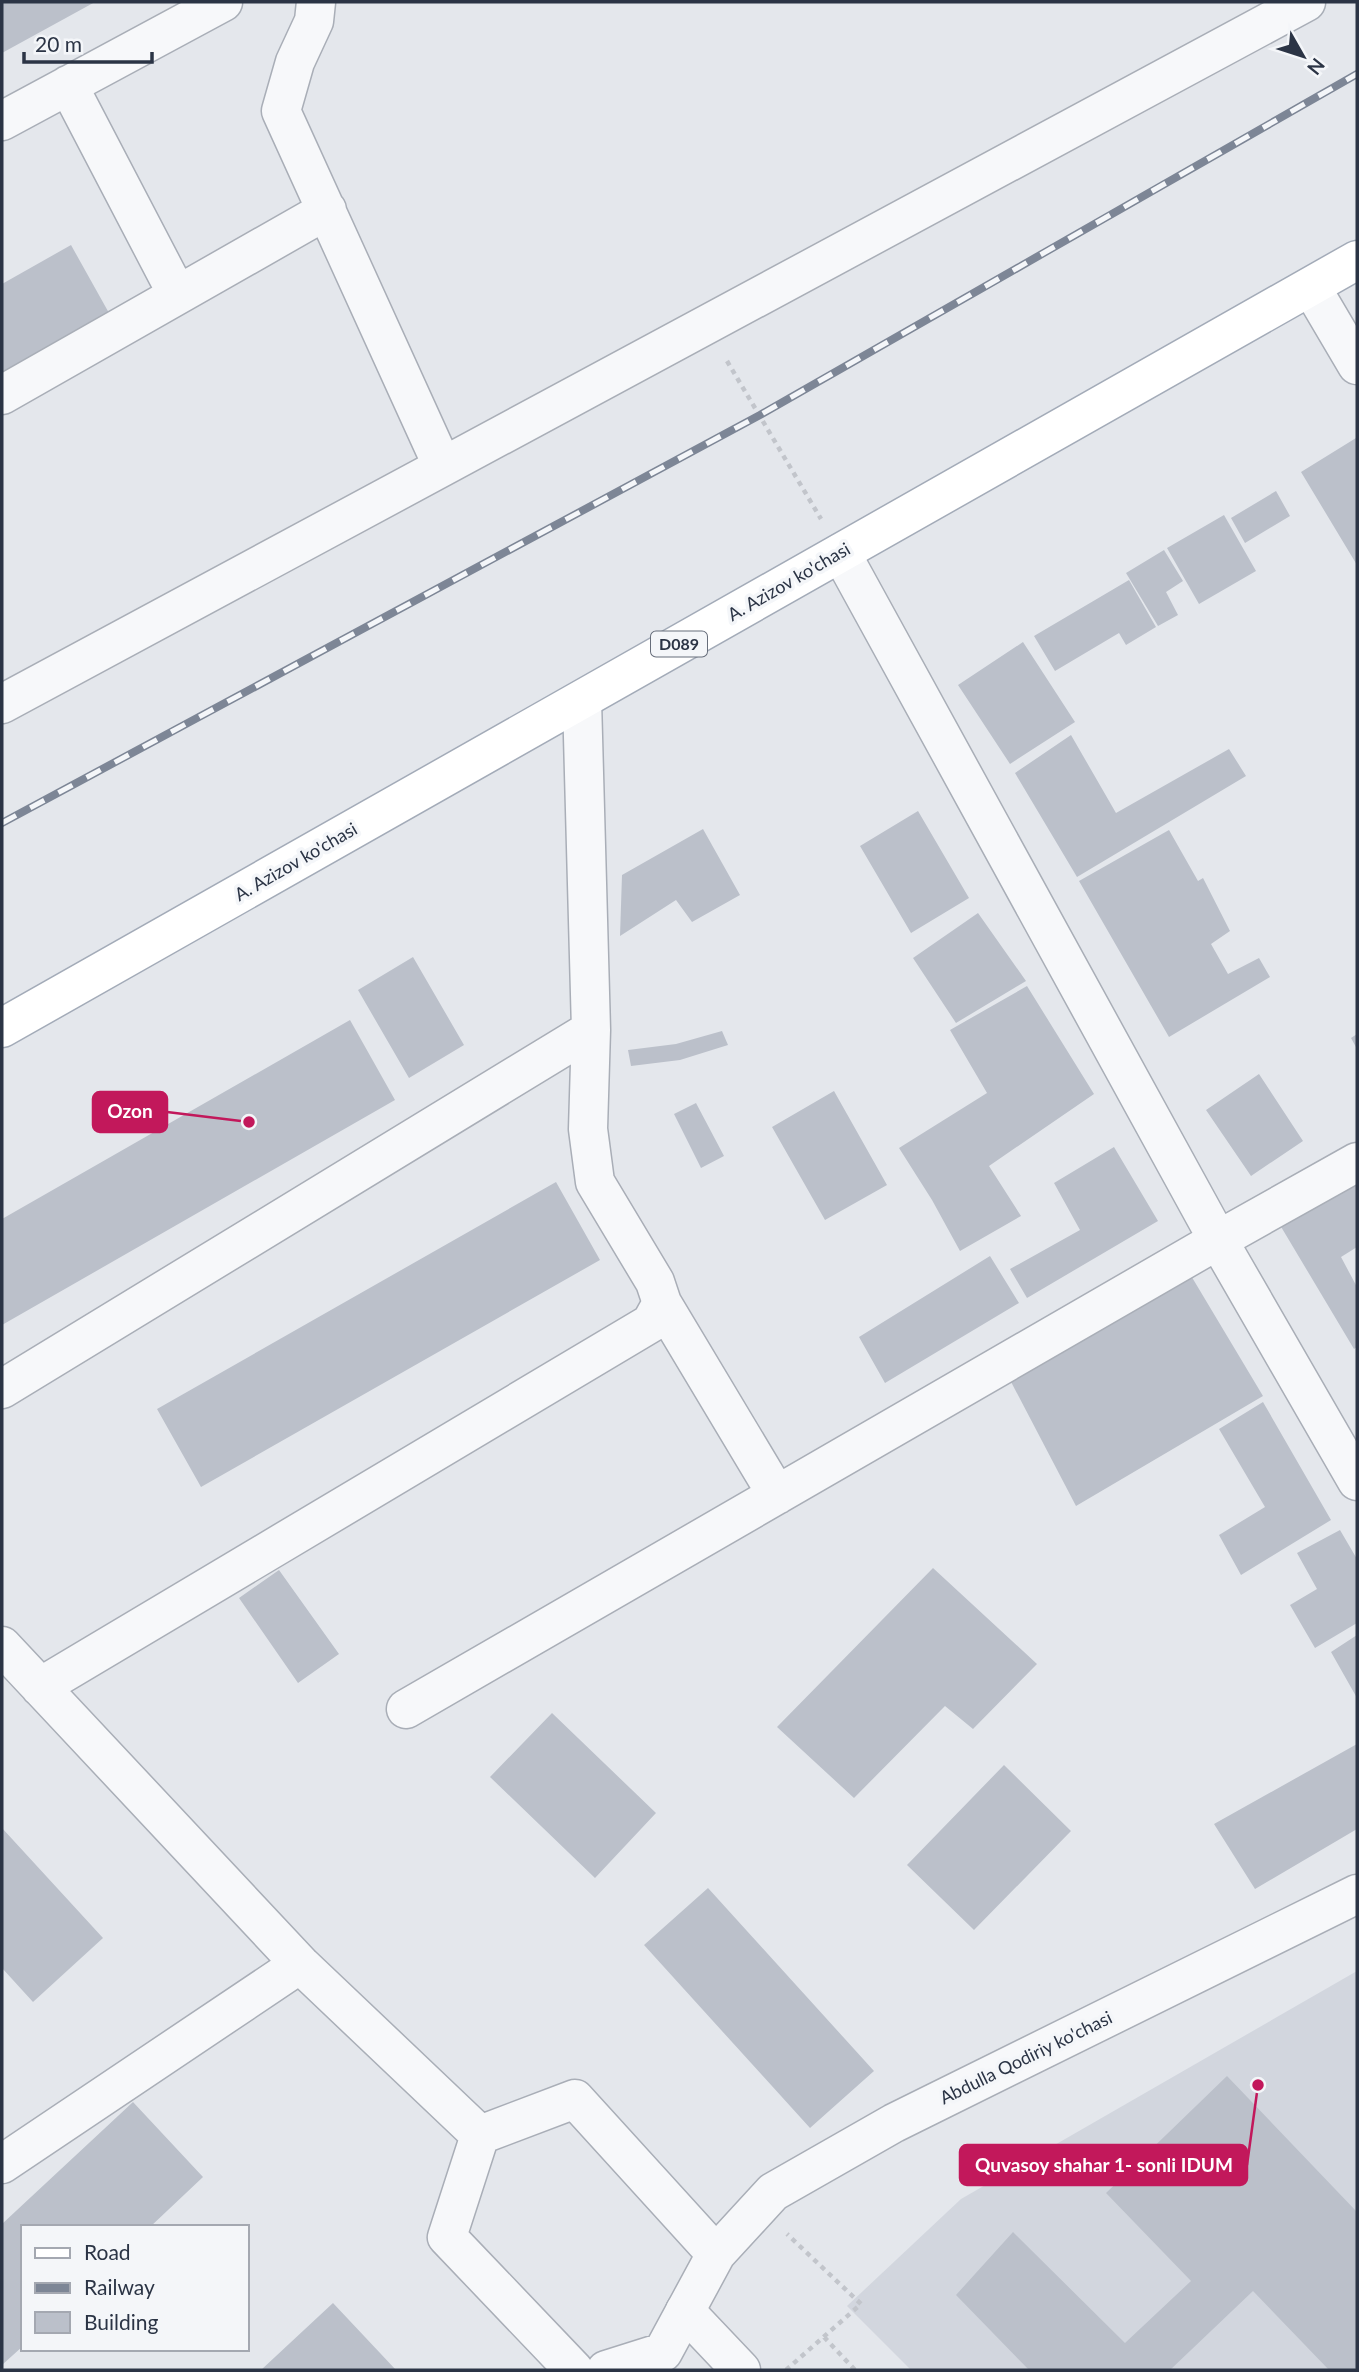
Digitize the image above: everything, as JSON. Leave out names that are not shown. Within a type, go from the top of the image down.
[{"type":"main road","name":"A. Azizov ko'chasi","points":[[2,1028],[1357,261]]},
{"type":"street","points":[[2,121],[223,2]]},
{"type":"street","points":[[348,2],[315,11],[295,62],[281,111],[442,465]]},
{"type":"street","points":[[2,704],[705,323],[1306,2]]},
{"type":"street","points":[[68,85],[177,294]]},
{"type":"street","points":[[2,395],[327,210]]},
{"type":"street","points":[[1311,287],[1357,365]]},
{"type":"street","points":[[841,553],[1218,1240],[1357,1481]]},
{"type":"street","points":[[582,700],[591,1030],[588,1129],[595,1182],[655,1282],[662,1303],[777,1495]]},
{"type":"street","points":[[2,1389],[591,1030]]},
{"type":"street","points":[[406,1709],[1357,1162]]},
{"type":"street","points":[[40,1687],[650,1323],[662,1303]]},
{"type":"street","points":[[2,1646],[300,1964],[480,2135]]},
{"type":"street","name":"Abdulla Qodiriy ko'chasi","points":[[626,2367],[663,2352],[716,2254],[772,2192],[894,2123],[1357,1894]]},
{"type":"street","points":[[2,2164],[300,1964]]},
{"type":"street","points":[[480,2135],[575,2099],[716,2254]]},
{"type":"street","points":[[480,2135],[447,2237],[574,2370]]},
{"type":"street","points":[[685,2311],[741,2370]]},
{"type":"path","points":[[705,323],[841,553]]},
{"type":"path","points":[[758,2207],[861,2304],[786,2370]]},
{"type":"path","points":[[824,2337],[855,2370]]},
{"type":"shaded area","points":[[1357,1971],[1357,2370],[911,2370],[847,2306],[961,2199]]},
{"type":"building","points":[[2,2],[95,2],[2,53]]},
{"type":"building","points":[[71,245],[109,313],[2,373],[2,284]]},
{"type":"building","points":[[1356,438],[1357,441],[1357,565],[1301,472]]},
{"type":"building","points":[[1276,491],[1290,516],[1245,543],[1231,518]]},
{"type":"building","points":[[1224,515],[1256,571],[1199,604],[1167,548]]},
{"type":"building","points":[[1164,550],[1183,581],[1166,592],[1178,615],[1158,626],[1126,573]]},
{"type":"building","points":[[1129,580],[1156,627],[1126,645],[1119,633],[1055,671],[1034,636]]},
{"type":"building","points":[[1023,642],[1075,722],[1010,764],[958,685]]},
{"type":"building","points":[[1071,735],[1116,813],[1229,749],[1246,776],[1077,877],[1015,773]]},
{"type":"building","points":[[918,811],[969,898],[911,933],[860,846]]},
{"type":"building","points":[[703,829],[740,895],[692,922],[676,900],[620,936],[622,875]]},
{"type":"building","points":[[1169,830],[1198,881],[1203,878],[1230,931],[1211,944],[1228,974],[1259,958],[1270,977],[1169,1037],[1079,881]]},
{"type":"building","points":[[978,913],[1026,981],[956,1023],[913,958]]},
{"type":"building","points":[[413,957],[464,1045],[409,1078],[358,990]]},
{"type":"building","points":[[1027,986],[1094,1094],[989,1166],[1021,1216],[960,1251],[899,1148],[987,1093],[950,1030]]},
{"type":"building","points":[[350,1020],[395,1100],[2,1325],[2,1219]]},
{"type":"building","points":[[722,1031],[728,1045],[680,1060],[631,1066],[628,1050],[676,1044]]},
{"type":"building","points":[[1357,1034],[1357,1049],[1351,1038]]},
{"type":"building","points":[[1259,1074],[1303,1141],[1251,1176],[1206,1110]]},
{"type":"building","points":[[834,1091],[887,1185],[825,1220],[772,1127]]},
{"type":"building","points":[[696,1103],[724,1156],[701,1168],[674,1114]]},
{"type":"building","points":[[1114,1147],[1158,1221],[1027,1298],[1010,1269],[1080,1230],[1054,1183]]},
{"type":"building","points":[[1357,1169],[1357,1247],[1341,1257],[1357,1287],[1357,1347],[1354,1349],[1274,1215]]},
{"type":"building","points":[[556,1182],[600,1260],[201,1487],[157,1409]]},
{"type":"building","points":[[990,1256],[1019,1303],[885,1383],[859,1337]]},
{"type":"building","points":[[1187,1269],[1263,1396],[1076,1506],[1009,1378]]},
{"type":"building","points":[[1263,1402],[1331,1520],[1241,1575],[1219,1535],[1265,1507],[1219,1429]]},
{"type":"building","points":[[1340,1530],[1357,1559],[1357,1623],[1315,1648],[1290,1605],[1317,1589],[1297,1553]]},
{"type":"building","points":[[933,1568],[1037,1664],[973,1729],[945,1706],[854,1798],[777,1727]]},
{"type":"building","points":[[279,1570],[339,1654],[298,1683],[239,1598]]},
{"type":"building","points":[[1357,1635],[1357,1698],[1331,1652]]},
{"type":"building","points":[[552,1713],[656,1813],[595,1878],[490,1777]]},
{"type":"building","points":[[1357,1744],[1357,1829],[1255,1889],[1214,1824]]},
{"type":"building","points":[[1004,1765],[1071,1831],[974,1930],[907,1865]]},
{"type":"building","points":[[2,1828],[103,1938],[33,2002],[2,1968]]},
{"type":"building","points":[[708,1888],[874,2071],[810,2128],[644,1945]]},
{"type":"building","points":[[1227,2076],[1357,2212],[1357,2367],[1354,2370],[1329,2370],[1253,2291],[1170,2370],[1029,2370],[956,2295],[1013,2232],[1125,2343],[1191,2281],[1106,2193]]},
{"type":"building","points":[[133,2102],[203,2177],[152,2225],[21,2225],[21,2348],[2,2365],[2,2224]]},
{"type":"building","points":[[333,2303],[396,2370],[261,2370]]},
{"type":"railway","points":[[2,823],[760,415],[1357,74]]},
{"type":"place","name":"Ozon","points":[[249,1122]]},
{"type":"place","name":"Quvasoy shahar 1- sonli IDUM","points":[[1258,2085]]}]
